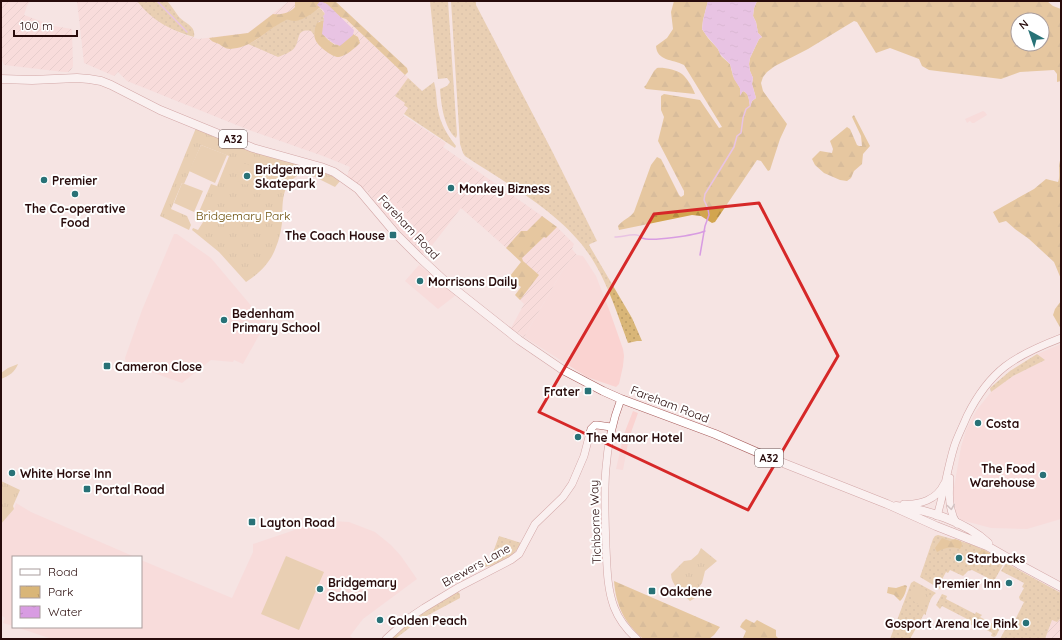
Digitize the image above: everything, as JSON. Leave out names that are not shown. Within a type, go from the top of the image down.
[{"type":"main road","name":"Fareham Road","points":[[1,79],[32,80],[77,78],[101,81],[112,85],[160,110],[253,148],[334,172],[358,189],[396,234],[422,261],[518,340],[563,370],[621,399],[715,434],[844,488],[891,505],[936,526],[987,546],[1061,587]]},
{"type":"main road","name":"Fareham Road","points":[[891,505],[908,507],[957,524],[980,536],[995,550]]},
{"type":"main road","points":[[936,526],[937,516]]},
{"type":"main road","name":"A32","points":[[937,516],[941,524],[971,535],[987,546]]},
{"type":"street","points":[[937,516],[954,446],[976,399],[998,372],[1020,356],[1061,338]]},
{"type":"street","name":"Tichborne Way","points":[[621,399],[611,427],[607,449],[604,489],[607,562],[609,585],[614,606],[622,623],[637,639]]},
{"type":"street","name":"Brewers Lane","points":[[386,639],[409,618],[424,608],[511,560],[519,554],[535,524],[563,496],[572,484],[584,456],[591,428],[595,425],[611,427]]},
{"type":"street","points":[[950,462],[950,502],[952,514],[957,524]]},
{"type":"street","points":[[891,505],[912,504],[928,500],[939,492],[946,479]]},
{"type":"highlighted area","points":[[759,203],[838,356],[748,510],[539,412],[654,214]]},
{"type":"shaded area","points":[[1,1],[30,1],[24,15],[54,26],[72,29],[73,66],[71,70],[64,72],[4,65],[1,58]]},
{"type":"shaded area","points":[[77,1],[137,1],[141,6],[180,33],[198,39],[248,33],[289,1],[327,1],[422,91],[403,115],[446,143],[443,147],[542,216],[543,220],[557,227],[574,244],[572,249],[577,255],[565,266],[524,337],[511,328],[524,304],[520,300],[538,276],[461,208],[427,252],[423,254],[406,237],[414,230],[409,215],[395,201],[382,210],[367,191],[347,176],[350,167],[249,130],[127,81],[118,72],[114,76],[84,63]]},
{"type":"shaded area","points":[[983,111],[987,115],[974,123],[970,121],[967,123],[965,119]]},
{"type":"shaded area","points":[[395,201],[409,215],[414,230],[406,237],[382,210]]},
{"type":"shaded area","name":"Bedenham Primary School","points":[[174,234],[177,234],[211,258],[258,314],[267,321],[243,364],[234,360],[233,362],[211,360],[182,383],[126,363],[125,358],[142,310]]},
{"type":"shaded area","points":[[577,255],[583,256],[596,276],[623,349],[623,366],[619,384],[616,387],[587,377],[524,337],[565,266]]},
{"type":"shaded area","points":[[419,265],[456,295],[438,309],[405,281]]},
{"type":"shaded area","points":[[1061,344],[1061,519],[1027,529],[991,528],[961,520],[956,512],[953,493],[961,447],[966,430],[976,411],[996,387],[1013,376],[1044,360],[1037,354]]},
{"type":"shaded area","points":[[633,411],[638,413],[629,438],[623,470],[616,469],[624,434]]},
{"type":"shaded area","points":[[16,503],[31,512],[133,556],[12,556],[12,626],[3,623],[5,618],[1,615],[1,524],[14,509]]},
{"type":"shaded area","name":"Bridgemary School","points":[[318,522],[349,522],[375,532],[391,545],[401,556],[417,579],[363,619],[350,636],[354,639],[52,639],[19,628],[142,628],[142,560],[232,598],[253,552],[253,544]]},
{"type":"shaded area","points":[[1061,618],[1061,639],[1045,639],[1052,620],[1058,620]]},
{"type":"green space","points":[[137,1],[167,1],[179,17],[192,28],[194,37],[178,32],[162,24],[149,14]]},
{"type":"green space","points":[[295,1],[335,1],[407,68],[408,72],[405,75],[346,19],[340,17],[325,3],[306,17],[295,21],[286,20],[253,42],[238,48],[230,49],[224,47],[209,38],[248,33],[273,14],[282,14],[291,11],[295,7]]},
{"type":"green space","points":[[430,1],[448,1],[456,138],[452,134],[446,122],[442,108],[440,89],[447,86],[450,82],[447,78],[438,79]]},
{"type":"green space","points":[[451,1],[476,1],[476,5],[597,241],[589,245],[632,318],[642,341],[628,343],[613,302],[594,262],[582,245],[568,230],[536,203],[465,156],[463,153],[460,144]]},
{"type":"green space","points":[[674,1],[708,1],[702,29],[718,49],[721,56],[730,64],[733,76],[740,88],[740,95],[743,91],[746,93],[750,106],[752,101],[756,98],[752,84],[753,78],[750,71],[750,58],[759,39],[762,37],[758,33],[753,16],[757,1],[1047,1],[1053,6],[1061,9],[1061,81],[1057,82],[1057,74],[1054,70],[1020,72],[1001,79],[929,70],[922,66],[919,59],[890,48],[876,53],[857,22],[854,21],[808,49],[775,66],[763,77],[761,83],[763,91],[787,124],[780,139],[770,170],[768,171],[761,161],[757,160],[715,222],[712,223],[701,216],[692,215],[619,230],[618,226],[634,212],[651,165],[657,157],[661,159],[679,195],[681,197],[684,195],[684,191],[658,141],[664,117],[661,110],[661,96],[664,94],[700,100],[719,128],[722,127],[684,65],[662,57],[657,51],[656,46],[667,38],[673,29],[671,12]]},
{"type":"green space","points":[[320,8],[325,14],[323,17],[324,21],[319,21],[315,28],[314,35],[311,31],[303,31],[299,35],[295,47],[287,53],[278,57],[248,44],[282,21],[288,19],[299,20]]},
{"type":"green space","points":[[321,21],[324,21],[324,35],[335,45],[344,42],[353,34],[358,37],[360,43],[345,55],[336,57],[330,54],[320,46],[314,37],[316,25]]},
{"type":"green space","points":[[657,68],[670,69],[682,74],[690,83],[695,94],[646,89],[644,87]]},
{"type":"green space","points":[[408,78],[422,91],[434,82],[439,115],[447,134],[456,146],[455,148],[404,114],[408,108],[404,105],[405,103],[395,96]]},
{"type":"green space","points":[[854,115],[870,146],[863,154],[862,164],[854,171],[851,178],[847,181],[840,180],[824,173],[815,165],[812,159],[820,151],[832,153],[833,149],[830,141],[847,127],[850,129],[857,145],[862,146],[861,136],[852,117]]},
{"type":"green space","name":"Bridgemary Park","points":[[196,128],[335,176],[340,181],[335,187],[313,176],[311,177],[301,174],[289,183],[284,195],[281,229],[274,252],[264,267],[246,282],[219,252],[192,230],[193,228],[198,230],[205,219],[198,214],[211,184],[217,186],[229,156],[201,145],[171,209],[187,216],[191,225],[189,230],[160,216]]},
{"type":"green space","points":[[201,145],[227,155],[215,183],[189,171]]},
{"type":"green space","points":[[1061,158],[1061,279],[1054,262],[1029,239],[1006,221],[999,223],[993,212],[1034,189],[1046,179],[1058,182],[1059,164]]},
{"type":"green space","name":"Bridgemary Skatepark","points":[[236,164],[247,164],[258,171],[256,178],[246,185],[237,181],[239,174],[234,168]]},
{"type":"green space","points":[[182,183],[203,191],[194,212],[174,203]]},
{"type":"green space","points":[[542,216],[557,227],[522,258],[523,261],[539,275],[520,300],[515,295],[521,287],[515,283],[512,286],[506,281],[521,262],[506,248],[521,231],[527,231]]},
{"type":"green space","points":[[1061,301],[1061,329],[1053,315],[1055,309]]},
{"type":"green space","points":[[1037,354],[1045,360],[1013,376],[991,392],[990,388],[1010,371]]},
{"type":"green space","points":[[18,364],[7,377],[1,379],[1,373]]},
{"type":"green space","points":[[1,481],[20,490],[13,506],[14,509],[1,524]]},
{"type":"green space","points":[[938,535],[974,545],[1000,559],[1004,563],[994,581],[972,570],[968,571],[963,576],[950,570],[948,573],[946,572],[939,585],[941,587],[940,589],[920,577],[933,539]]},
{"type":"green space","points":[[499,536],[521,543],[514,553],[504,561],[492,566],[480,567],[491,558]]},
{"type":"green space","points":[[942,538],[950,541],[955,539],[961,541],[962,545],[960,549],[948,548],[937,552],[935,548]]},
{"type":"green space","points":[[701,548],[717,561],[705,571],[702,583],[696,591],[695,598],[690,601],[675,585],[671,578],[671,574],[684,561],[691,560],[698,554]]},
{"type":"green space","points":[[983,549],[991,554],[987,556],[989,561],[988,564],[979,562],[975,558]]},
{"type":"green space","points":[[286,556],[324,572],[299,630],[261,614]]},
{"type":"green space","points":[[1006,563],[1061,593],[1061,618],[1057,622],[1052,620],[1045,639],[1000,639],[1007,626],[1011,628],[1024,602],[1020,600],[1019,597],[1024,588],[1022,587],[1024,583],[1001,571]]},
{"type":"green space","points":[[614,581],[720,627],[709,639],[643,639],[636,633],[622,613],[615,590]]},
{"type":"green space","points":[[914,581],[936,593],[931,600],[926,615],[924,614],[910,639],[890,639],[911,583]]},
{"type":"green space","points":[[905,585],[907,586],[903,598],[900,601],[894,595],[887,593],[888,587],[896,588]]},
{"type":"green space","points":[[917,588],[923,588],[928,593],[926,602],[923,604],[917,604],[912,599],[912,593]]},
{"type":"green space","points":[[458,592],[460,594],[460,598],[421,619],[395,639],[391,639],[422,612]]},
{"type":"green space","points":[[942,594],[947,596],[946,599],[975,614],[976,612],[982,615],[980,617],[997,626],[1000,624],[1001,626],[996,636],[991,636],[992,633],[976,624],[975,627],[970,624],[971,621],[942,606],[940,609],[936,605]]},
{"type":"green space","points":[[746,619],[754,623],[757,620],[776,630],[776,636],[779,639],[743,638],[746,631],[740,627]]},
{"type":"water","points":[[320,1],[327,4],[354,30],[353,35],[340,46],[333,43],[322,34],[323,16],[325,14],[317,5]]},
{"type":"water","points":[[708,1],[757,1],[753,16],[758,33],[762,37],[759,39],[750,58],[750,71],[753,78],[752,84],[756,98],[752,101],[750,107],[745,92],[743,91],[740,96],[740,88],[734,79],[730,64],[720,54],[718,49],[702,29]]},
{"type":"waterway","points":[[157,1],[187,32]]},
{"type":"waterway","points":[[700,255],[705,226],[709,215],[704,200],[705,194],[734,147],[737,136],[741,133],[746,109],[750,106]]},
{"type":"waterway","points":[[615,237],[638,235],[647,239],[664,239],[705,231]]},
{"type":"place","name":"Bridgemary Skatepark","points":[[247,176]]},
{"type":"place","name":"Premier","points":[[44,180]]},
{"type":"place","name":"Monkey Bizness","points":[[451,188]]},
{"type":"place","name":"The Co-operative Food","points":[[75,194]]},
{"type":"place","name":"The Coach House","points":[[393,235]]},
{"type":"place","name":"Morrisons Daily","points":[[420,281]]},
{"type":"place","name":"Bedenham Primary School","points":[[224,320]]},
{"type":"place","name":"Cameron Close","points":[[107,366]]},
{"type":"place","name":"Frater","points":[[588,391]]},
{"type":"place","name":"Costa","points":[[978,423]]},
{"type":"place","name":"The Manor Hotel","points":[[578,437]]},
{"type":"place","name":"White Horse Inn","points":[[12,473]]},
{"type":"place","name":"The Food Warehouse","points":[[1043,475]]},
{"type":"place","name":"Portal Road","points":[[87,489]]},
{"type":"place","name":"Layton Road","points":[[252,522]]},
{"type":"place","name":"Starbucks","points":[[959,558]]},
{"type":"place","name":"Premier Inn","points":[[1009,583]]},
{"type":"place","name":"Bridgemary School","points":[[320,589]]},
{"type":"place","name":"Oakdene","points":[[652,591]]},
{"type":"place","name":"Golden Peach","points":[[380,620]]},
{"type":"place","name":"Gosport Arena Ice Rink","points":[[1026,623]]}]
